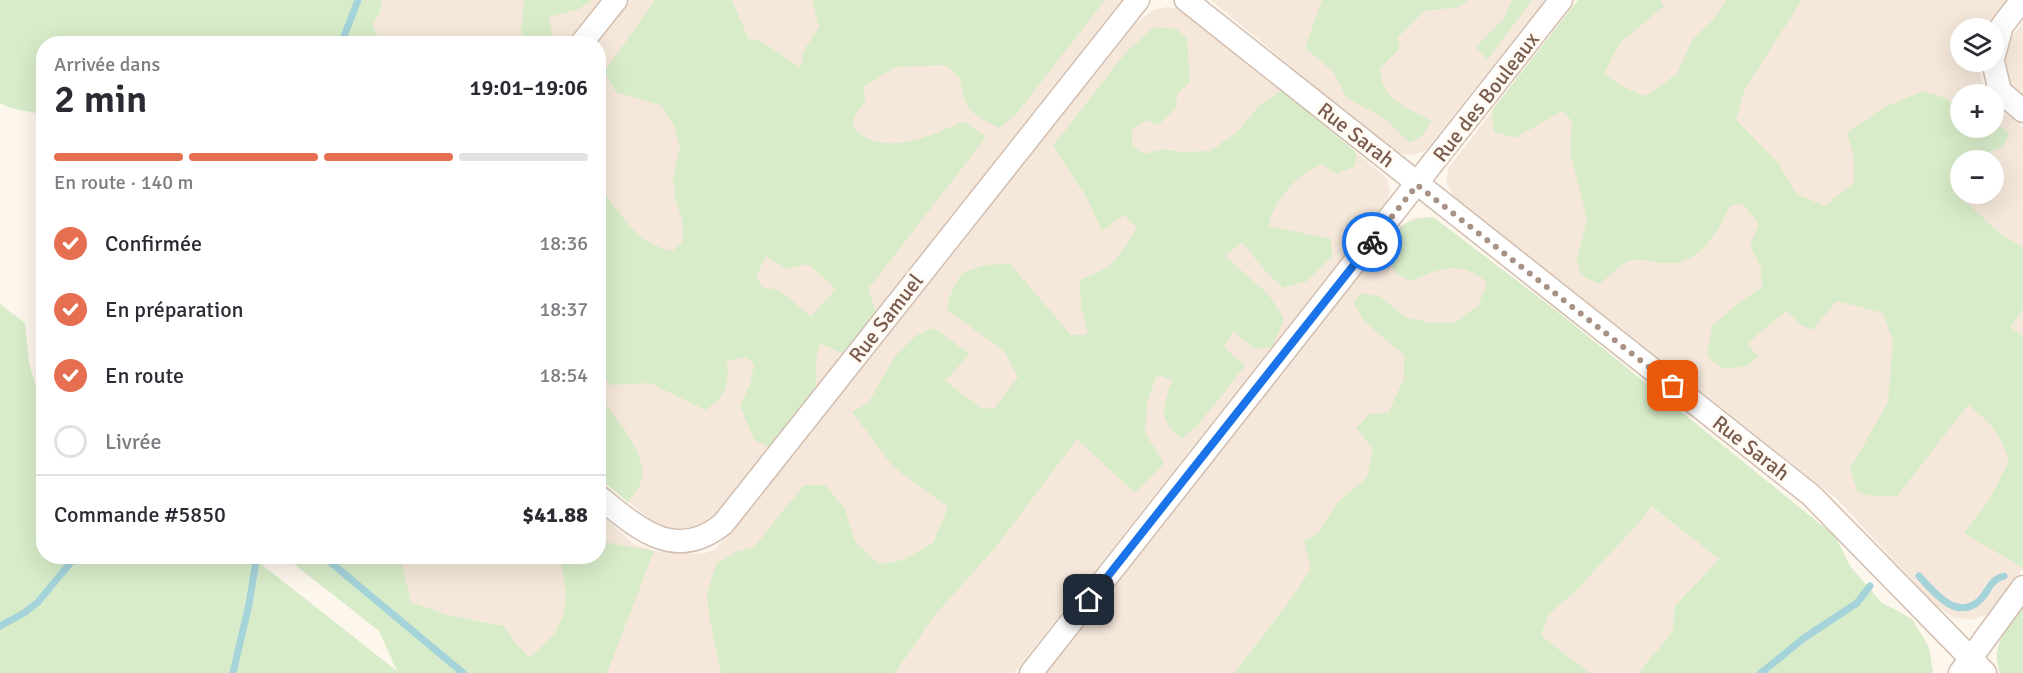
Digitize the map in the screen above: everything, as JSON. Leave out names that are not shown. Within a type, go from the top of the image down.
[{"type":"street","points":[[587,36],[616,0]]},
{"type":"street","name":"Rue Samuel","points":[[606,502],[649,534],[665,540],[698,540],[723,524],[1138,0]]},
{"type":"street","name":"Rue Sarah","points":[[1186,0],[1818,501],[1914,602],[1972,668]]},
{"type":"street","name":"Rue des Bouleaux","points":[[1031,673],[1561,0]]},
{"type":"street","points":[[2004,23],[2022,0]]},
{"type":"street","points":[[1996,72],[2000,90],[2023,111]]},
{"type":"street","points":[[1972,668],[2023,587]]},
{"type":"shaded area","points":[[382,0],[603,0],[573,36],[377,36],[373,25],[380,12]]},
{"type":"shaded area","points":[[631,0],[1122,0],[742,484],[711,519],[696,527],[677,531],[660,527],[606,484],[606,36],[603,36]]},
{"type":"shaded area","points":[[1211,0],[1545,0],[1425,151],[1412,155],[1398,153],[1378,139]]},
{"type":"shaded area","points":[[1578,0],[2009,0],[1996,18],[1950,18],[1950,72],[1981,72],[1983,84],[1950,84],[1950,138],[2004,138],[2004,112],[2023,128],[2023,569],[1987,615],[1971,620],[1955,618],[1937,607],[1836,498],[1453,196],[1446,181],[1449,167]]},
{"type":"shaded area","points":[[1167,7],[1180,9],[1387,178],[1390,192],[1387,201],[1014,673],[895,673],[935,615],[948,507],[933,543],[903,560],[879,564],[765,673],[607,673],[611,659],[547,643],[529,657],[504,626],[447,615],[410,602],[353,564],[606,564],[606,519],[633,543],[654,551],[702,554],[714,550],[738,524],[1136,23],[1153,10]]},
{"type":"shaded area","points":[[2023,22],[2023,98],[2015,91],[2007,75],[2004,57],[2011,38]]},
{"type":"shaded area","points":[[1433,217],[1531,292],[1312,568],[1234,673],[1045,673],[1379,249],[1394,232],[1413,218]]},
{"type":"shaded area","points":[[1650,506],[1719,559],[1674,607],[1673,631],[1638,673],[1590,673],[1541,636],[1548,615],[1576,591],[1644,517]]},
{"type":"green space","points":[[0,0],[382,0],[380,12],[373,25],[377,36],[36,36],[36,114],[10,108],[0,103]]},
{"type":"green space","points":[[524,0],[592,0],[579,9],[549,17],[553,36],[524,36],[521,33]]},
{"type":"green space","points":[[655,0],[732,0],[748,38],[769,46],[801,67],[803,52],[819,27],[812,0],[1105,0],[1017,113],[1000,128],[971,110],[961,89],[960,79],[946,65],[896,67],[864,86],[865,103],[856,113],[852,126],[863,136],[877,142],[906,142],[964,121],[986,137],[869,288],[876,314],[844,354],[820,343],[816,359],[816,390],[771,448],[754,440],[740,406],[750,384],[754,365],[747,357],[727,361],[725,390],[718,401],[705,410],[650,383],[611,385],[606,380],[606,197],[630,226],[647,241],[672,251],[682,242],[682,219],[675,199],[673,178],[680,147],[673,123],[660,105],[616,92],[606,75],[606,69]],"holes":[[[766,256],[786,269],[808,264],[836,289],[811,316],[779,290],[762,287],[756,276]]]},
{"type":"green space","points":[[1322,0],[1468,0],[1459,7],[1424,11],[1398,37],[1399,49],[1380,68],[1381,79],[1390,96],[1432,121],[1421,137],[1409,143],[1385,119],[1346,97],[1333,71],[1305,48]]},
{"type":"green space","points":[[1512,0],[1532,0],[1487,60],[1476,47],[1504,18]]},
{"type":"green space","points":[[1578,0],[1660,0],[1664,6],[1619,44],[1604,73],[1621,86],[1645,96],[1677,74],[1692,40],[1714,19],[1726,0],[1802,0],[1745,89],[1736,120],[1779,164],[1796,194],[1825,206],[1854,182],[1854,157],[1847,133],[1885,107],[1923,91],[1950,101],[1950,138],[2004,138],[2004,129],[2009,133],[2004,146],[1993,150],[1950,150],[1950,204],[1968,204],[2003,236],[2023,247],[2023,310],[2010,328],[2023,336],[2023,568],[1964,533],[1990,499],[2009,461],[1994,429],[1968,405],[1897,496],[1873,496],[1858,492],[1850,469],[1888,402],[1893,341],[1883,313],[1836,301],[1813,330],[1801,325],[1786,311],[1747,344],[1758,356],[1746,367],[1722,368],[1707,356],[1712,326],[1737,304],[1762,287],[1761,268],[1750,245],[1759,224],[1743,204],[1730,206],[1713,237],[1697,254],[1688,259],[1677,263],[1633,260],[1623,264],[1599,284],[1581,275],[1577,259],[1587,218],[1570,152],[1572,121],[1562,111],[1515,138],[1494,132],[1492,110]]},
{"type":"green space","points":[[1154,27],[1176,29],[1187,38],[1190,82],[1177,94],[1176,108],[1158,125],[1146,120],[1132,130],[1132,145],[1144,154],[1163,149],[1182,152],[1210,151],[1236,133],[1259,106],[1282,90],[1356,152],[1355,166],[1337,174],[1321,164],[1304,174],[1281,198],[1271,217],[1269,226],[1331,239],[1332,257],[1307,281],[1284,288],[1268,274],[1242,242],[1225,256],[1269,295],[1284,319],[1272,347],[1255,349],[1233,331],[1224,347],[1245,366],[1198,425],[1182,439],[1165,419],[1165,405],[1172,380],[1157,375],[1147,403],[1145,433],[1164,463],[1135,493],[1077,439],[995,548],[935,615],[895,673],[721,673],[707,594],[716,564],[735,552],[754,547],[804,485],[825,485],[845,509],[855,542],[879,564],[903,560],[933,543],[948,507],[893,467],[852,412],[868,403],[896,355],[915,336],[934,328],[970,354],[945,381],[981,408],[994,409],[1018,377],[1004,351],[947,310],[949,298],[961,274],[983,265],[1010,264],[1071,335],[1088,334],[1081,306],[1080,280],[1109,266],[1125,248],[1137,228],[1124,215],[1102,231],[1088,200],[1053,146],[1125,53]]},
{"type":"green space","points":[[1433,217],[1553,308],[1835,536],[1850,566],[1881,602],[1912,619],[1929,647],[1933,673],[1638,673],[1673,631],[1674,607],[1719,559],[1651,506],[1644,517],[1576,591],[1548,615],[1541,636],[1590,673],[1234,673],[1286,606],[1311,569],[1304,541],[1318,533],[1338,502],[1367,477],[1373,448],[1356,428],[1369,414],[1388,413],[1404,379],[1404,355],[1364,321],[1353,301],[1363,293],[1381,297],[1405,317],[1433,323],[1456,322],[1478,306],[1487,283],[1477,276],[1468,271],[1450,268],[1410,281],[1397,274],[1379,249],[1391,235],[1408,222]]},
{"type":"green space","points":[[0,304],[25,323],[29,364],[36,387],[36,564],[261,564],[397,671],[379,631],[294,564],[402,564],[411,602],[447,615],[504,626],[529,657],[552,636],[564,613],[566,601],[561,564],[606,564],[606,542],[654,551],[607,673],[0,673]]},
{"type":"green space","points":[[606,405],[629,436],[640,460],[641,482],[628,502],[606,484]]},
{"type":"green space","points":[[2023,608],[2023,673],[2000,673],[1997,663],[1999,645]]},
{"type":"waterway","points":[[344,36],[358,0]]},
{"type":"waterway","points":[[0,626],[24,613],[38,602],[69,564]]},
{"type":"waterway","points":[[233,673],[256,564]]},
{"type":"waterway","points":[[333,564],[463,673]]},
{"type":"waterway","points":[[1919,576],[1939,597],[1963,608],[1972,606],[1981,599],[1993,582],[2004,576]]},
{"type":"waterway","points":[[1761,673],[1804,638],[1857,603],[1870,586]]},
{"type":"way so far","points":[[1372,242],[1417,185],[1673,386]]},
{"type":"route","points":[[1089,600],[1372,242]]}]
